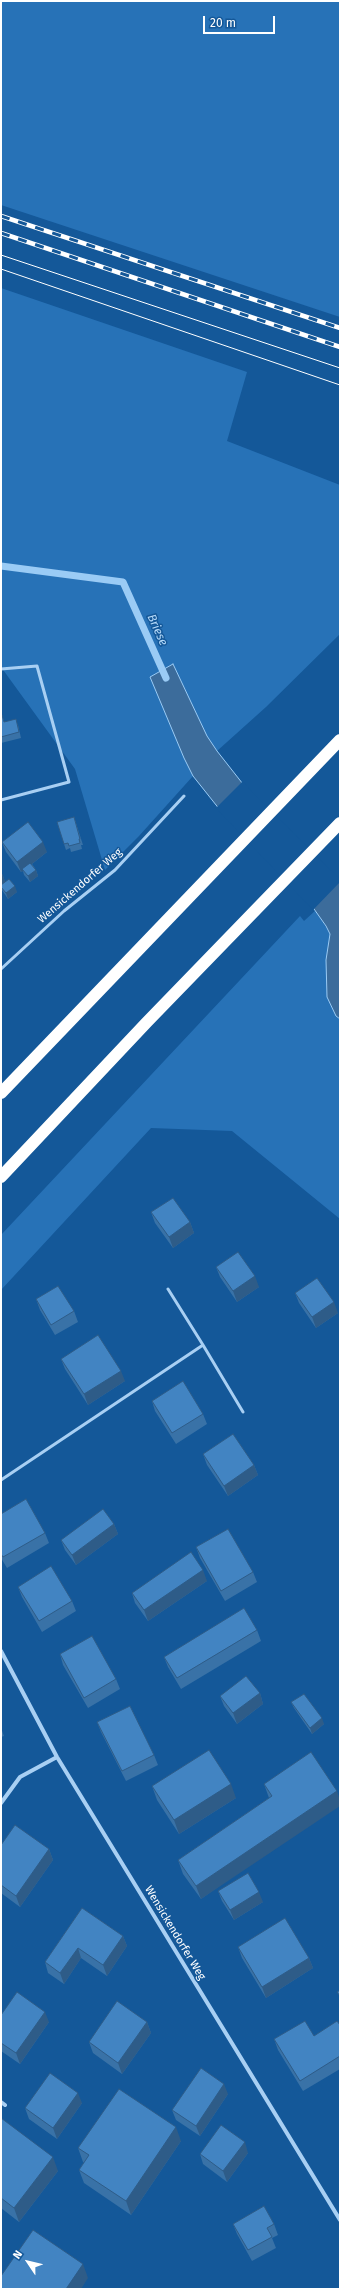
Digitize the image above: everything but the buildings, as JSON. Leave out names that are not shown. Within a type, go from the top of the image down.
[{"type":"highway","points":[[1,1093],[232,850],[340,740]]},
{"type":"highway","points":[[1,1177],[273,891],[340,823]]},
{"type":"street","name":"Wensickendorfer Weg","points":[[1,1651],[57,1757],[340,2220]]},
{"type":"street","points":[[1,1803],[20,1777],[57,1757]]},
{"type":"lane","points":[[1,669],[37,666],[69,782],[1,800]]},
{"type":"lane","name":"Wensickendorfer Weg","points":[[1,969],[64,911],[115,870],[184,796]]},
{"type":"lane","points":[[168,1289],[243,1412]]},
{"type":"lane","points":[[1,1480],[202,1345]]},
{"type":"shaded area","points":[[1,1],[340,1],[340,317],[1,205]]},
{"type":"shaded area","points":[[1,288],[247,372],[227,441],[340,485],[340,634],[266,707],[217,751],[207,736],[151,677],[193,776],[139,836],[105,870],[75,769],[1,667]]},
{"type":"shaded area","points":[[173,664],[207,736],[217,751],[250,793],[340,881],[340,1019],[336,1016],[327,997],[326,960],[330,934],[326,926],[307,899],[224,815],[193,776],[184,758],[150,677]]},
{"type":"shaded area","points":[[316,910],[330,934],[336,1016],[340,1019],[340,1219],[232,1131],[151,1128],[1,1290],[1,1235],[300,916],[304,921]]},
{"type":"pier","points":[[243,781],[252,792],[340,879],[340,882],[313,910],[216,808]]},
{"type":"waterway","name":"Briese","points":[[1,566],[123,582],[166,678]]},
{"type":"tram line","points":[[1,255],[340,368]]},
{"type":"tram line","points":[[1,269],[340,385]]},
{"type":"railway","points":[[1,216],[340,328]]},
{"type":"railway","points":[[1,233],[340,347]]}]
